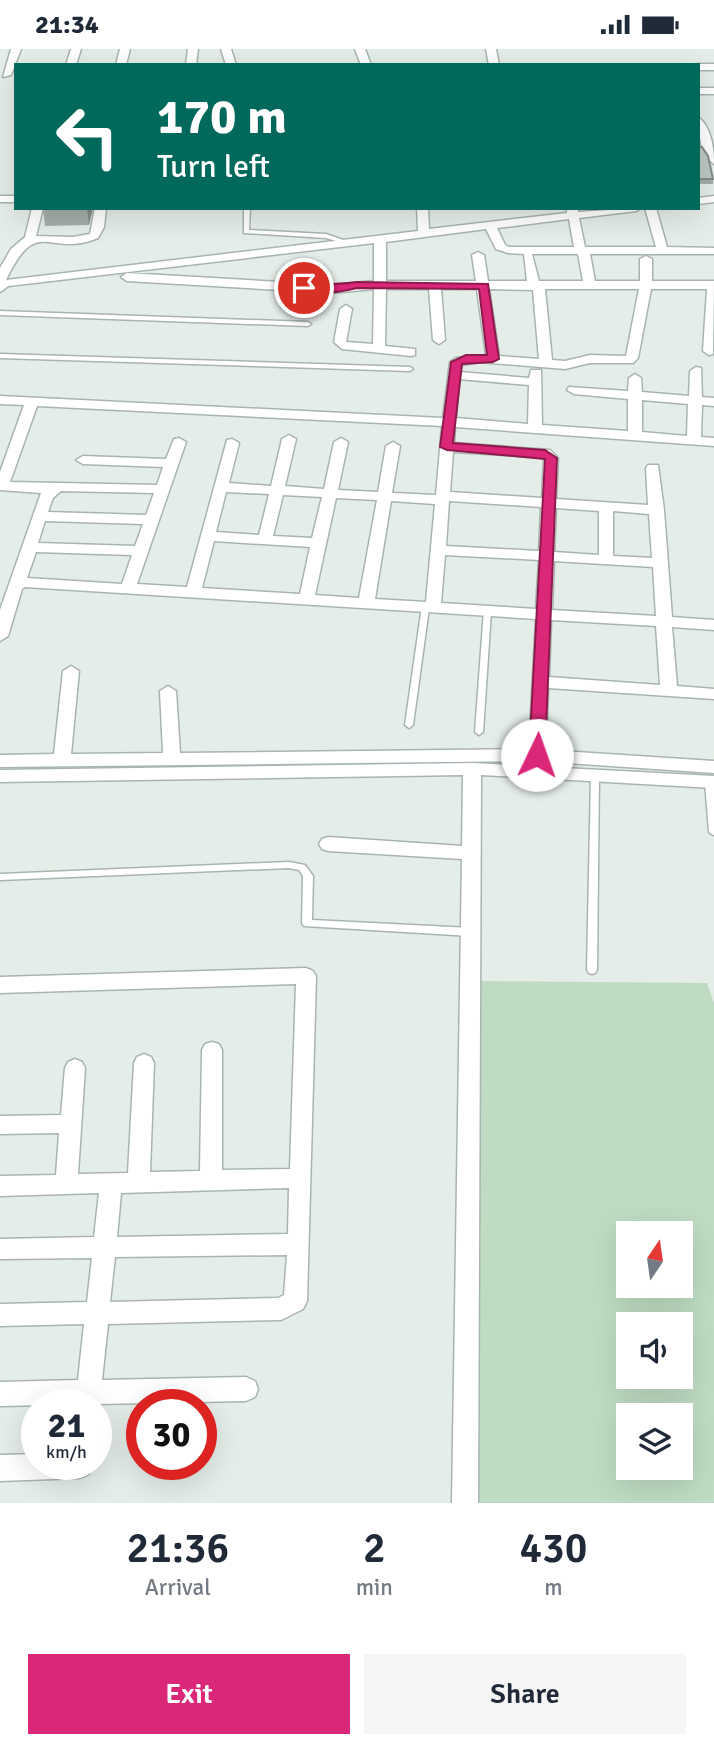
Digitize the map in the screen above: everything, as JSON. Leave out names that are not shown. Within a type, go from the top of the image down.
[{"type":"street","points":[[7,74],[16,49]]},
{"type":"street","points":[[707,67],[714,79]]},
{"type":"street","points":[[701,116],[706,142],[714,161]]},
{"type":"street","points":[[0,199],[14,199]]},
{"type":"street","points":[[30,239],[37,210]]},
{"type":"street","points":[[101,210],[97,232],[93,236],[80,239],[30,239],[18,246],[5,260],[1,285],[604,210]]},
{"type":"street","points":[[422,210],[424,233]]},
{"type":"street","points":[[496,210],[494,225],[503,249],[714,251]]},
{"type":"street","points":[[651,210],[662,250]]},
{"type":"street","points":[[572,212],[590,285]]},
{"type":"street","points":[[379,350],[380,238]]},
{"type":"street","points":[[478,255],[493,359]]},
{"type":"street","points":[[528,255],[536,287],[541,363],[536,382],[535,428]]},
{"type":"street","points":[[429,609],[438,550],[456,362],[493,359],[573,365],[590,359],[632,358],[646,284],[646,259]]},
{"type":"street","points":[[82,274],[332,289],[357,285],[714,285],[709,351]]},
{"type":"street","points":[[435,286],[439,340]]},
{"type":"street","points":[[346,309],[340,342],[347,347],[411,352]]},
{"type":"street","points":[[694,440],[695,371]]},
{"type":"street","points":[[453,375],[536,382]]},
{"type":"street","points":[[635,377],[635,436]]},
{"type":"street","points":[[574,390],[714,402]]},
{"type":"street","points":[[0,400],[449,422],[714,442]]},
{"type":"street","points":[[32,402],[1,486],[163,489]]},
{"type":"street","points":[[265,540],[289,439]]},
{"type":"street","points":[[128,589],[179,442]]},
{"type":"street","points":[[306,601],[341,442]]},
{"type":"street","points":[[193,593],[232,443]]},
{"type":"street","points":[[366,605],[393,446]]},
{"type":"street","points":[[447,447],[548,455],[551,458],[537,755]]},
{"type":"street","points":[[83,460],[172,463]]},
{"type":"street","points":[[653,468],[669,691]]},
{"type":"street","points":[[220,487],[657,510]]},
{"type":"street","points":[[0,636],[46,496],[52,489]]},
{"type":"street","points":[[606,507],[606,560]]},
{"type":"street","points":[[41,516],[152,520]]},
{"type":"street","points":[[208,536],[319,543]]},
{"type":"street","points":[[31,547],[141,551]]},
{"type":"street","points":[[438,550],[661,563]]},
{"type":"street","points":[[18,583],[714,625]]},
{"type":"street","points":[[62,759],[71,671]]},
{"type":"street","points":[[540,682],[714,694]]},
{"type":"street","points":[[168,691],[172,757]]},
{"type":"street","points":[[0,761],[537,755],[712,777]]},
{"type":"street","points":[[0,776],[472,769],[712,777]]},
{"type":"street","points":[[465,1503],[472,769]]},
{"type":"street","points":[[328,844],[471,853]]},
{"type":"street","points":[[0,985],[306,976],[302,1178],[295,1301],[281,1308],[0,1315]]},
{"type":"street","points":[[211,1180],[212,1050]]},
{"type":"street","points":[[139,1182],[144,1063]]},
{"type":"street","points":[[66,1185],[75,1068]]},
{"type":"street","points":[[0,1125],[71,1124]]},
{"type":"street","points":[[0,1186],[302,1178]]},
{"type":"street","points":[[89,1389],[111,1183]]},
{"type":"street","points":[[0,1249],[299,1244]]},
{"type":"street","points":[[112,1392],[246,1389]]},
{"type":"street","points":[[0,1394],[21,1394]]},
{"type":"street","points":[[0,1468],[21,1467]]},
{"type":"lane","points":[[247,210],[246,232],[326,236],[346,242]]},
{"type":"lane","points":[[0,313],[308,324]]},
{"type":"lane","points":[[0,356],[410,369]]},
{"type":"lane","points":[[409,725],[429,609]]},
{"type":"lane","points":[[479,732],[487,612]]},
{"type":"lane","points":[[592,970],[596,775]]},
{"type":"lane","points":[[712,777],[714,832]]},
{"type":"lane","points":[[0,877],[289,865],[302,867],[308,876],[307,923],[471,932]]},
{"type":"green space","points":[[476,981],[707,983],[714,1003],[714,1503],[477,1503]]},
{"type":"building","points":[[700,147],[708,156],[713,179],[700,179]]},
{"type":"route","points":[[304,288],[338,289],[357,285],[484,286],[493,359],[466,359],[456,362],[453,370],[447,447],[545,453],[551,458],[537,755]]}]
